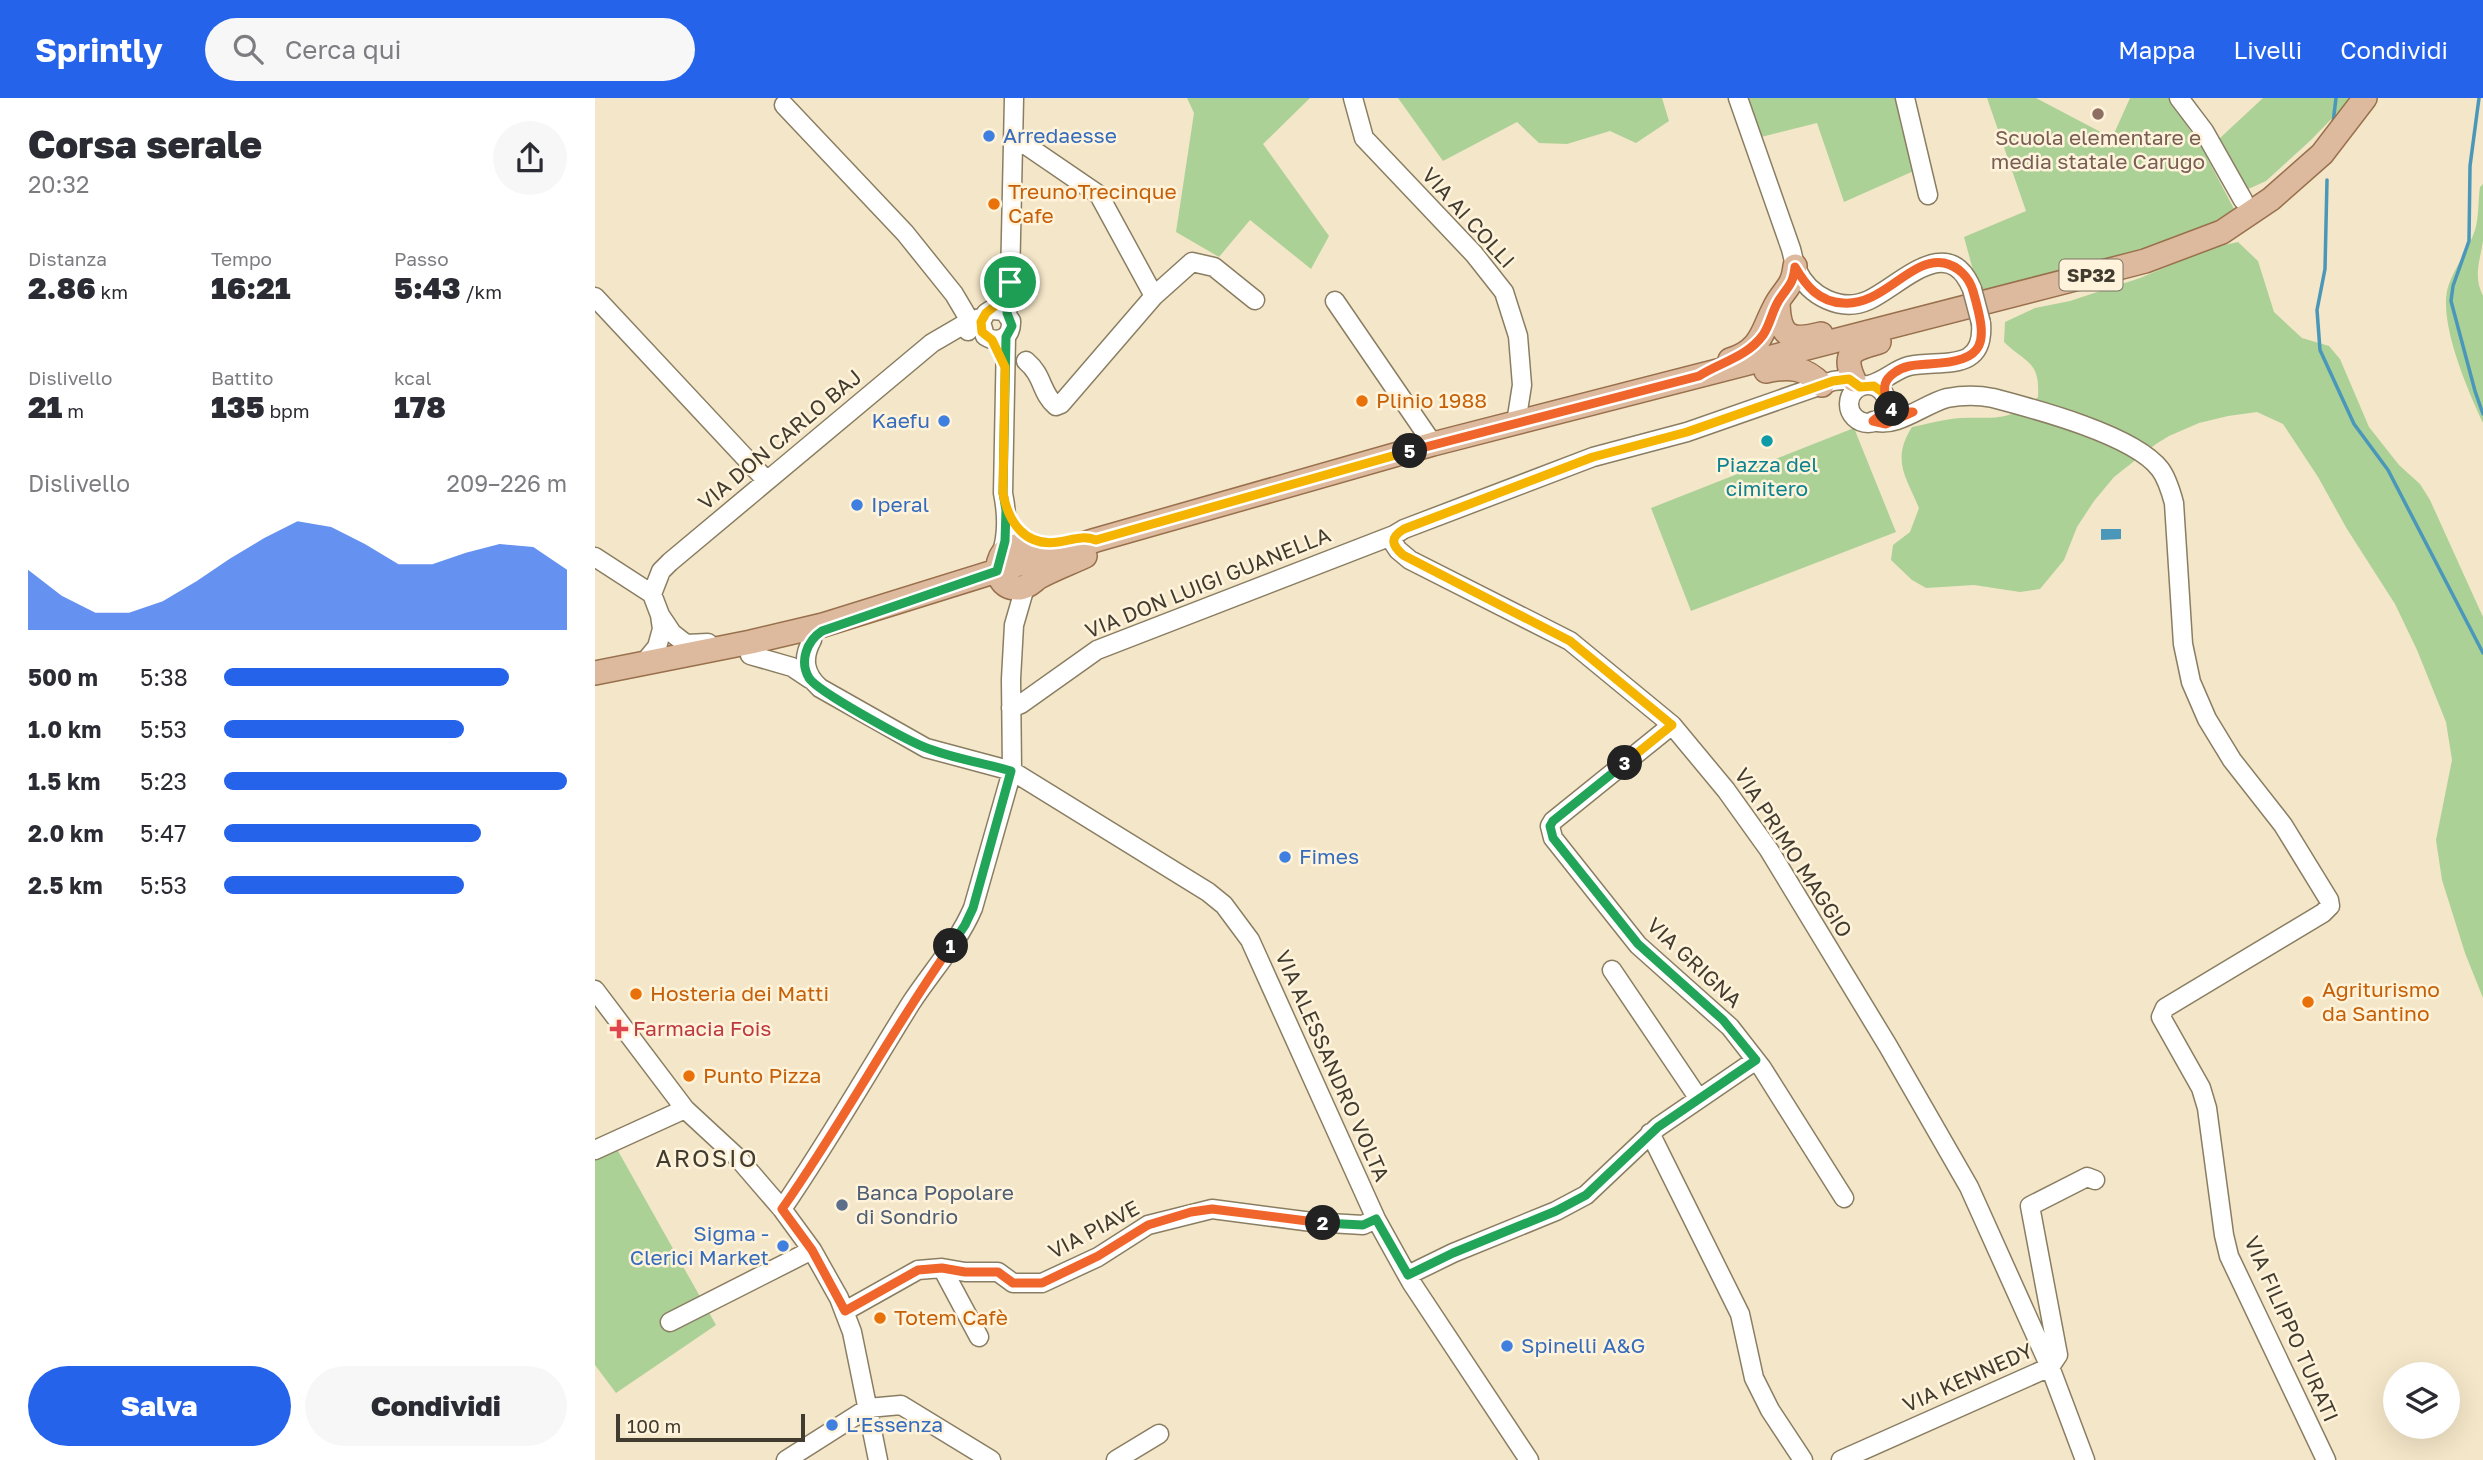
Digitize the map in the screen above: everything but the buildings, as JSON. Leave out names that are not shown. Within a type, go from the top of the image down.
[{"type":"main road","name":"SP32","points":[[595,673],[638,659],[822,631],[950,589],[957,583],[1000,568],[1033,567],[1097,543],[1433,444],[2145,261],[2222,232],[2271,199],[2322,155],[2365,98]]},
{"type":"main road","points":[[1702,375],[1717,365],[1739,357],[1766,331],[1778,302],[1792,283],[1795,267]]},
{"type":"main road","points":[[1778,302],[1782,325],[1795,339],[1903,314],[1923,319]]},
{"type":"main road","points":[[1873,387],[1848,363],[1854,350],[1934,326],[1947,320],[1958,309]]},
{"type":"main road","points":[[1702,375],[1729,379],[1784,367],[1802,370],[1822,385]]},
{"type":"main road","points":[[1010,518],[1029,538],[1042,542],[1056,543],[1086,537],[1097,543]]},
{"type":"main road","points":[[1000,568],[1011,587],[1033,567]]},
{"type":"main road","name":"SP32","points":[[595,686],[750,655],[1000,568]]},
{"type":"main road","points":[[595,678],[629,672],[638,659]]},
{"type":"street","points":[[984,325],[1010,282],[1014,98]]},
{"type":"street","name":"VIA AI COLLI","points":[[1353,98],[1364,138],[1474,254],[1504,292],[1518,336],[1522,385],[1516,423]]},
{"type":"street","points":[[1738,98],[1795,267],[1801,278],[1817,294],[1827,301],[1862,303],[1932,263],[1956,267],[1972,289],[1981,323],[1977,349],[1955,363],[1912,365],[1902,368],[1873,387],[1855,390],[1849,399],[1850,410]]},
{"type":"street","points":[[1905,98],[1928,195]]},
{"type":"street","points":[[2179,98],[2204,131],[2242,200]]},
{"type":"street","points":[[782,1209],[810,1169],[913,1001],[965,925],[973,908],[1011,771],[1014,625],[1033,567],[1010,518],[1003,493],[1005,367],[984,325],[954,294],[905,233],[784,105]]},
{"type":"street","points":[[1014,137],[1099,195],[1154,296]]},
{"type":"street","points":[[1025,361],[1037,371],[1050,401],[1056,406],[1061,404],[1154,296],[1192,262],[1214,267],[1255,300]]},
{"type":"street","points":[[595,297],[767,481]]},
{"type":"street","points":[[1335,301],[1433,444]]},
{"type":"street","name":"VIA DON CARLO BAJ","points":[[652,594],[661,571],[670,562],[932,343],[984,325]]},
{"type":"street","points":[[1394,535],[1593,457],[1687,432],[1841,379],[1873,387],[1896,412],[1913,412]]},
{"type":"street","points":[[1822,385],[1837,395],[1862,421],[1886,424],[1913,412]]},
{"type":"street","points":[[1873,387],[1885,411],[1873,421]]},
{"type":"street","name":"VIA FILIPPO TURATI","points":[[1913,412],[1946,398],[1979,395],[1993,398],[2108,436],[2140,451],[2160,468],[2171,491],[2183,643],[2191,682],[2222,744],[2243,777],[2283,825],[2329,900],[2330,906],[2323,913],[2165,1008],[2161,1017],[2201,1088],[2207,1108],[2229,1256],[2326,1460]]},
{"type":"street","points":[[1000,568],[1010,518]]},
{"type":"street","name":"VIA DON LUIGI GUANELLA","points":[[1011,708],[1021,704],[1097,650],[1394,535]]},
{"type":"street","name":"VIA PRIMO MAGGIO","points":[[1394,535],[1394,546],[1403,555],[1570,641],[1672,725],[1726,790],[1769,850],[1888,1046],[1969,1187],[2050,1367],[2085,1460]]},
{"type":"street","points":[[595,557],[652,594],[660,615],[672,633],[686,645],[699,645],[809,622],[817,632],[805,653],[810,679]]},
{"type":"street","points":[[595,666],[638,659],[653,653],[660,638],[660,615]]},
{"type":"street","name":"VIA ALESSANDRO VOLTA","points":[[750,655],[785,664],[820,688],[926,748],[1011,771],[1208,892],[1224,905],[1250,940],[1376,1219],[1408,1275],[1529,1460]]},
{"type":"street","name":"VIA GRIGNA","points":[[1672,725],[1553,821],[1550,826],[1553,838],[1638,944],[1723,1020],[1756,1060],[1845,1198]]},
{"type":"street","points":[[1612,970],[1699,1099]]},
{"type":"street","points":[[595,990],[685,1109],[738,1158],[782,1209],[812,1250],[845,1311],[852,1332],[878,1460]]},
{"type":"street","points":[[1408,1275],[1453,1253],[1556,1211],[1586,1195],[1650,1133],[1756,1060]]},
{"type":"street","points":[[595,1150],[685,1109]]},
{"type":"street","points":[[1650,1133],[1740,1314],[1754,1378],[1770,1410],[1803,1460]]},
{"type":"street","name":"VIA KENNEDY","points":[[1841,1460],[2050,1367],[2057,1355],[2030,1206],[2087,1177],[2095,1180]]},
{"type":"street","name":"VIA PIAVE","points":[[845,1311],[918,1270],[942,1268],[965,1272],[998,1272],[1013,1283],[1042,1283],[1098,1256],[1148,1225],[1212,1209],[1312,1222],[1363,1225],[1376,1219]]},
{"type":"street","points":[[670,1322],[812,1250]]},
{"type":"street","points":[[942,1268],[979,1337]]},
{"type":"street","points":[[786,1460],[868,1408],[901,1405],[991,1460]]},
{"type":"street","points":[[1116,1460],[1159,1434]]},
{"type":"green space","points":[[1187,98],[1310,98],[1263,144],[1329,236],[1311,269],[1250,220],[1219,257],[1176,232],[1194,113]]},
{"type":"green space","points":[[1398,98],[1662,98],[1669,121],[1636,143],[1610,131],[1567,144],[1539,143],[1517,122],[1443,161]]},
{"type":"green space","points":[[1747,98],[1895,98],[1902,131],[1916,170],[1844,202],[1817,123],[1761,137]]},
{"type":"green space","points":[[1987,98],[2036,98],[2112,138],[2130,98],[2169,98],[2203,150],[2234,209],[2205,228],[2151,252],[1980,296],[1964,237],[2026,211]]},
{"type":"green space","points":[[2263,98],[2349,98],[2311,140],[2266,181],[2244,191],[2219,149],[2220,138]]},
{"type":"green space","points":[[2483,184],[2483,241],[2478,282],[2483,296],[2483,423],[2455,354],[2446,298],[2449,284],[2475,230],[2480,187]]},
{"type":"green space","points":[[2238,242],[2258,261],[2274,312],[2302,338],[2329,346],[2340,359],[2369,427],[2399,465],[2420,484],[2430,500],[2483,617],[2483,998],[2465,953],[2442,880],[2436,840],[2452,760],[2446,722],[2395,604],[2283,424],[2257,412],[2228,416],[2199,423],[2156,444],[2114,477],[2094,501],[2077,527],[2064,560],[2040,589],[2020,592],[1974,585],[1926,588],[1912,580],[1891,560],[1893,545],[1910,532],[1919,508],[1906,477],[1902,459],[1902,449],[1912,427],[1955,419],[2002,417],[2019,411],[2038,397],[2034,370],[2004,342],[2005,322],[2035,308],[2070,301],[2140,278],[2211,248]]},
{"type":"green space","points":[[1854,428],[1896,532],[1691,611],[1651,508]]},
{"type":"green space","points":[[613,1142],[716,1325],[616,1393],[595,1365],[595,1159]]},
{"type":"water","points":[[2101,529],[2121,529],[2121,539],[2101,540]]},
{"type":"waterway","points":[[2333,123],[2336,98]]},
{"type":"waterway","points":[[2479,98],[2470,166],[2469,241],[2453,286],[2451,301],[2483,414]]},
{"type":"waterway","points":[[2327,180],[2325,269],[2317,310],[2320,350],[2354,424],[2388,470],[2483,653]]},
{"type":"place","name":"Scuola elementare e media statale Carugo","points":[[2098,114]]},
{"type":"place","name":"Arredaesse","points":[[989,136]]},
{"type":"place","name":"TreunoTrecinque Cafe","points":[[994,204]]},
{"type":"place","name":"Plinio 1988","points":[[1362,401]]},
{"type":"place","name":"Kaefu","points":[[944,421]]},
{"type":"place","name":"Piazza del cimitero","points":[[1767,441]]},
{"type":"place","name":"Iperal","points":[[857,505]]},
{"type":"place","name":"Fimes","points":[[1285,857]]},
{"type":"place","name":"Hosteria dei Matti","points":[[636,994]]},
{"type":"place","name":"Agriturismo da Santino","points":[[2308,1002]]},
{"type":"place","name":"Farmacia Fois","points":[[619,1029]]},
{"type":"place","name":"Punto Pizza","points":[[689,1076]]},
{"type":"place","name":"Banca Popolare di Sondrio","points":[[842,1205]]},
{"type":"place","name":"Sigma - Clerici Market","points":[[783,1246]]},
{"type":"place","name":"Totem Cafè","points":[[880,1318]]},
{"type":"place","name":"Spinelli A&G","points":[[1507,1346]]},
{"type":"place","name":"L'Essenza","points":[[832,1425]]},
{"type":"district","name":"AROSIO","points":[[707,1159]]},
{"type":"route","points":[[1010,282],[1001,301],[986,313],[981,322],[982,332],[992,340],[1005,367],[1004,430],[1003,493],[1006,510],[1015,527],[1029,538],[1056,543],[1086,537],[1096,540],[1433,444],[1699,376],[1717,365],[1739,357],[1762,336],[1779,299],[1792,283],[1795,267],[1801,278],[1817,294],[1827,301],[1837,303],[1862,303],[1872,299],[1914,271],[1932,263],[1956,267],[1969,282],[1981,323],[1982,335],[1977,349],[1961,362],[1912,365],[1894,373],[1883,385],[1882,392],[1886,400],[1885,411],[1873,421],[1882,424],[1892,422],[1913,412],[1893,410],[1889,407],[1885,396],[1882,392],[1879,388],[1869,385],[1860,387],[1854,380],[1841,379],[1687,432],[1593,457],[1394,535],[1394,546],[1403,555],[1570,641],[1672,725],[1553,821],[1551,832],[1553,838],[1638,944],[1723,1020],[1756,1060],[1650,1133],[1586,1195],[1556,1211],[1453,1253],[1408,1275],[1376,1219],[1363,1225],[1312,1222],[1212,1209],[1191,1212],[1148,1225],[1098,1256],[1042,1283],[1013,1283],[998,1272],[965,1272],[942,1268],[918,1270],[845,1311],[812,1250],[782,1209],[810,1169],[913,1001],[965,925],[973,908],[1011,771],[926,748],[842,701],[810,679],[805,653],[812,640],[822,631],[997,571],[1005,541],[1006,510],[1003,493],[1005,367],[1006,337],[1012,326],[1007,313],[1010,282]]}]
